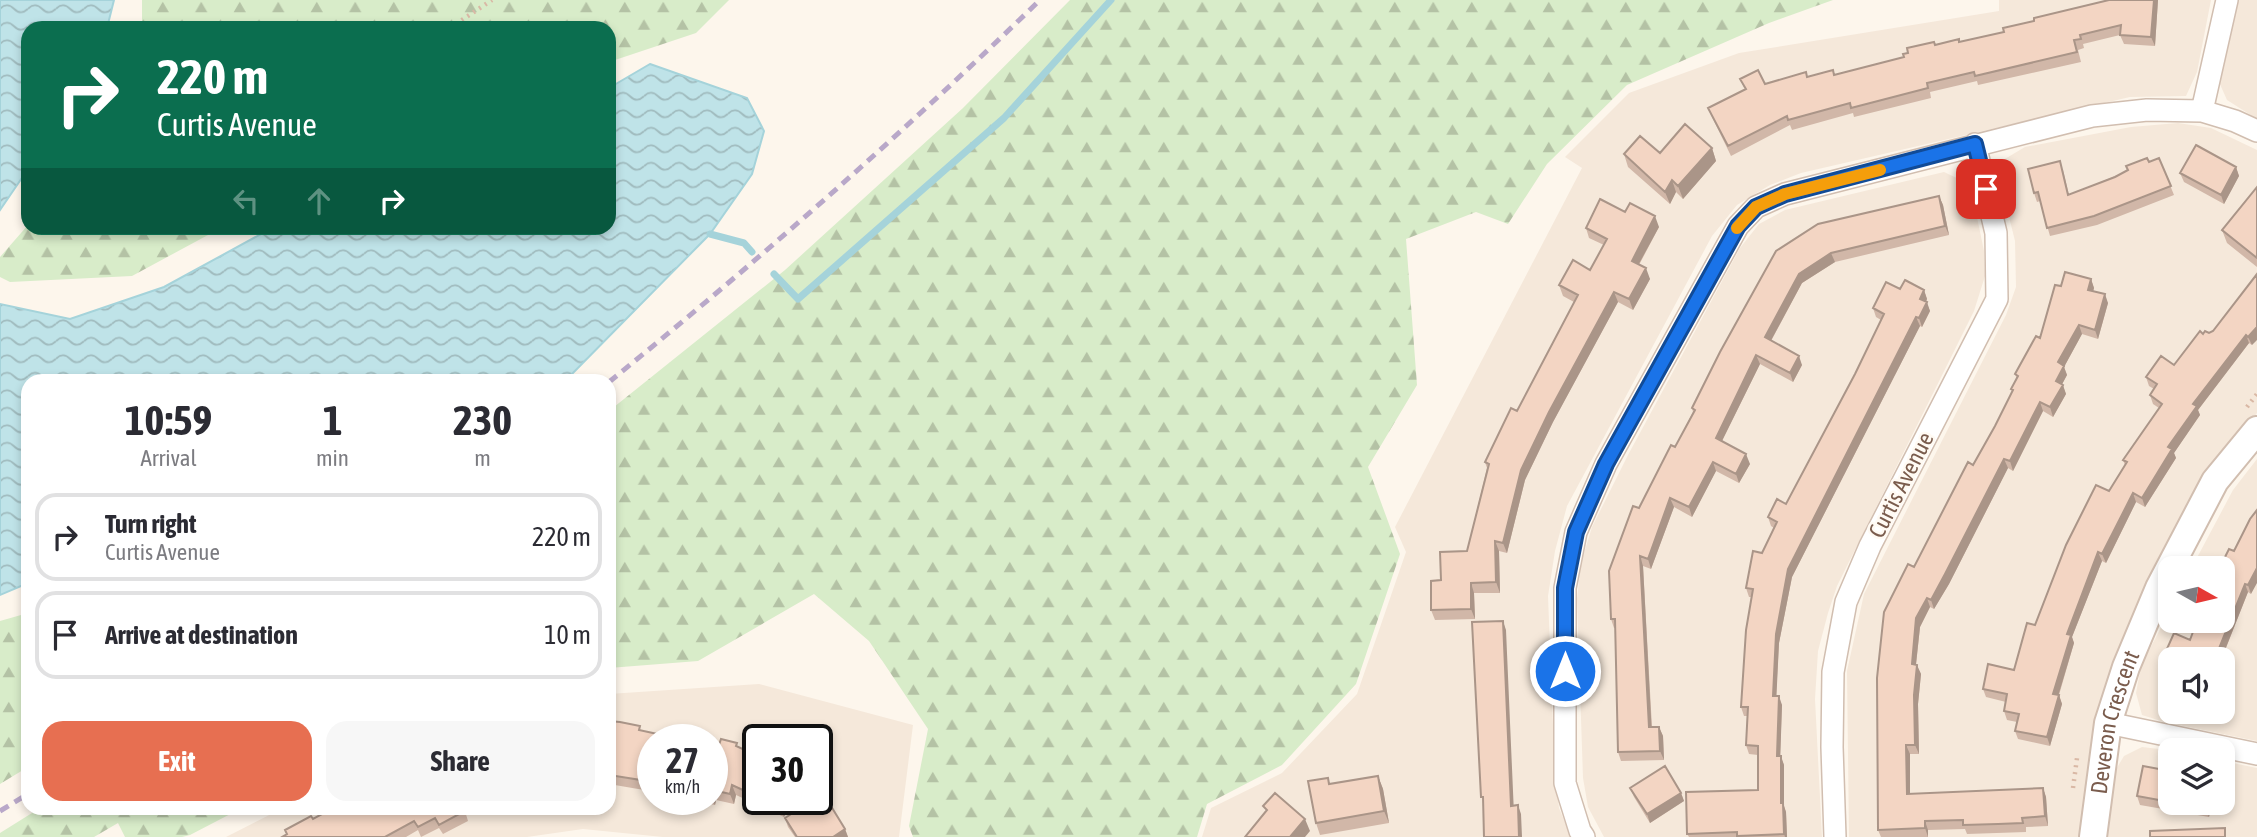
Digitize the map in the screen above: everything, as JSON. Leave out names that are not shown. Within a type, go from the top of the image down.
[{"type":"street","points":[[2202,111],[2227,0]]},
{"type":"street","points":[[1584,837],[1566,783],[1565,588],[1576,532],[1606,464],[1738,226],[1756,207],[1785,194],[2092,116],[2147,110],[2202,111],[2257,131]]},
{"type":"street","name":"Curtis Avenue","points":[[1835,837],[1833,672],[1846,602],[1870,546],[1997,299],[1996,233],[1975,144]]},
{"type":"street","name":"Deveron Crescent","points":[[2093,837],[2108,723],[2126,667],[2159,588],[2216,481],[2257,430]]},
{"type":"street","points":[[2108,723],[2257,754]]},
{"type":"path","points":[[460,21],[492,0]]},
{"type":"shaded area","points":[[1999,0],[2211,0],[2197,72],[2186,96],[2130,97],[1801,173],[1770,185],[1737,205],[1712,236],[1567,506],[1555,551],[1548,596],[1555,776],[1559,808],[1571,837],[1202,837],[1211,808],[1282,773],[1357,694],[1406,552],[1395,527],[1582,168],[1565,157],[1629,93],[1739,53],[1999,11]]},
{"type":"shaded area","points":[[2236,0],[2257,0],[2257,119],[2227,100],[2219,82]]},
{"type":"shaded area","points":[[2178,123],[2211,128],[2257,150],[2257,413],[2224,454],[2193,503],[2175,556],[2158,556],[2158,607],[2081,837],[1849,837],[1847,671],[1864,594],[2006,315],[2016,287],[2015,241],[2000,180],[2003,160],[2025,147],[2131,127]]},
{"type":"shaded area","points":[[1944,172],[1961,180],[1972,193],[1984,251],[1985,276],[1974,311],[1837,586],[1828,613],[1818,651],[1815,699],[1822,837],[1604,837],[1588,807],[1583,778],[1577,599],[1581,563],[1592,527],[1628,455],[1740,248],[1759,224],[1785,210]]},
{"type":"shaded area","points":[[2257,459],[2257,741],[2174,724],[2235,724],[2235,647],[2158,647],[2158,720],[2142,715],[2136,693],[2141,666],[2158,633],[2235,634],[2235,556],[2198,556],[2233,490]]},
{"type":"shaded area","points":[[759,684],[913,725],[899,837],[663,837],[583,829],[527,837],[226,837],[269,815],[616,815],[616,694]]},
{"type":"shaded area","points":[[2142,747],[2158,749],[2158,815],[2235,815],[2235,763],[2257,768],[2257,837],[2107,837],[2115,771],[2124,756]]},
{"type":"green space","points":[[142,0],[729,0],[696,33],[616,60],[616,21],[142,21]]},
{"type":"green space","points":[[1070,0],[1833,0],[1769,23],[1627,85],[1547,164],[1508,224],[1476,212],[1406,239],[1417,385],[1368,467],[1400,554],[1356,684],[1282,765],[1207,804],[1197,837],[913,837],[909,826],[928,729],[869,641],[814,594],[698,661],[616,667],[616,405],[785,270],[963,108]]},
{"type":"green space","points":[[21,233],[208,235],[132,276],[10,282],[0,277],[0,257]]},
{"type":"green space","points":[[21,615],[21,771],[0,784],[0,621]]},
{"type":"green space","points":[[29,815],[228,815],[182,837],[125,837],[118,823],[94,837],[0,837],[0,833]]},
{"type":"water","points":[[0,0],[114,0],[109,21],[21,21],[21,179],[0,210]]},
{"type":"water","points":[[650,64],[747,98],[764,131],[752,174],[710,234],[572,374],[21,374],[21,586],[0,595],[0,304],[70,319],[164,287],[259,235],[616,235],[616,84]]},
{"type":"building","points":[[2109,0],[2154,0],[2151,37],[2120,35],[2121,25],[2080,35],[2081,39],[2074,40],[2077,52],[1975,76],[1974,72],[1927,83],[1928,88],[1851,108],[1850,103],[1788,120],[1787,116],[1728,146],[1708,108],[1746,89],[1740,79],[1758,70],[1765,84],[1806,72],[1807,77],[1833,70],[1834,75],[1904,57],[1903,54],[1908,53],[1907,48],[1959,39],[1959,42],[2004,32],[2003,28],[2034,21],[2034,18]]},
{"type":"building","points":[[1685,124],[1712,148],[1678,186],[1672,180],[1665,192],[1624,154],[1640,136],[1660,153]]},
{"type":"building","points":[[2196,145],[2236,167],[2221,195],[2180,173]]},
{"type":"building","points":[[2147,158],[2149,162],[2159,158],[2171,186],[2094,216],[2047,228],[2038,192],[2034,193],[2028,169],[2060,161],[2068,195],[2115,177],[2128,170],[2126,166]]},
{"type":"building","points":[[2257,187],[2257,258],[2222,230]]},
{"type":"building","points":[[1939,196],[1945,226],[1831,253],[1799,274],[1765,337],[1799,356],[1790,373],[1756,355],[1716,438],[1746,454],[1736,474],[1713,462],[1689,507],[1670,498],[1648,559],[1640,556],[1649,727],[1659,727],[1660,751],[1618,752],[1615,619],[1611,619],[1609,571],[1633,506],[1639,508],[1671,445],[1675,447],[1695,410],[1692,408],[1720,352],[1776,251],[1818,224]]},
{"type":"building","points":[[1600,199],[1625,212],[1630,203],[1655,216],[1632,261],[1646,268],[1629,299],[1614,292],[1521,470],[1503,543],[1495,541],[1496,582],[1471,583],[1471,609],[1431,610],[1431,581],[1441,580],[1440,552],[1467,551],[1489,464],[1485,462],[1511,408],[1517,411],[1578,295],[1559,285],[1573,260],[1590,270],[1607,239],[1586,228]]},
{"type":"building","points":[[2065,272],[2091,279],[2088,290],[2105,294],[2095,330],[2079,325],[2058,362],[2064,366],[2056,381],[2063,385],[2050,407],[2040,402],[2010,461],[2004,459],[1931,600],[1927,598],[1916,618],[1912,664],[1917,665],[1914,695],[1915,745],[1906,745],[1907,794],[2043,788],[2045,816],[2022,818],[2023,823],[1963,825],[1963,820],[1925,821],[1925,828],[1878,830],[1877,678],[1884,612],[1908,564],[1914,567],[1968,462],[1973,465],[1995,426],[2013,390],[2011,389],[2018,376],[2015,374],[2036,336],[2040,338],[2055,285],[2061,286]]},
{"type":"building","points":[[2257,274],[2257,327],[2248,337],[2246,335],[2193,404],[2197,406],[2168,447],[2172,449],[2142,498],[2133,493],[2102,554],[2098,552],[2067,634],[2071,635],[2053,694],[2059,695],[2047,737],[2015,731],[2019,714],[2004,711],[2007,694],[1983,689],[1988,664],[2014,670],[2027,623],[2035,625],[2066,545],[2096,485],[2109,491],[2127,462],[2123,460],[2162,404],[2150,395],[2157,384],[2146,377],[2161,356],[2174,365],[2200,331],[2203,334],[2205,331],[2213,331]]},
{"type":"building","points":[[1905,280],[1924,290],[1920,299],[1927,302],[1919,318],[1916,317],[1788,569],[1776,634],[1773,696],[1779,696],[1777,756],[1781,756],[1784,834],[1687,834],[1686,792],[1758,790],[1758,746],[1746,745],[1748,707],[1741,707],[1746,630],[1753,589],[1746,588],[1753,551],[1762,553],[1777,522],[1768,517],[1777,499],[1786,504],[1855,374],[1884,314],[1873,308],[1886,282],[1900,289]]},
{"type":"building","points":[[2257,510],[2257,568],[2248,585],[2245,584],[2235,609],[2235,556],[2226,556],[2229,549],[2234,551]]},
{"type":"building","points":[[1503,621],[1511,806],[1518,805],[1519,837],[1484,837],[1472,622]]},
{"type":"building","points":[[2174,634],[2190,640],[2192,634],[2225,634],[2220,647],[2168,647]]},
{"type":"building","points":[[616,722],[637,725],[637,779],[616,776]]},
{"type":"building","points":[[728,741],[737,743],[736,746],[742,749],[742,790],[732,785],[730,794]]},
{"type":"building","points":[[1665,766],[1681,793],[1647,814],[1630,788]]},
{"type":"building","points":[[2143,766],[2158,769],[2158,800],[2137,796]]},
{"type":"building","points":[[1378,776],[1384,811],[1316,823],[1308,781],[1328,778],[1329,784]]},
{"type":"building","points":[[1275,793],[1305,819],[1290,837],[1245,837],[1267,810],[1263,806]]},
{"type":"building","points":[[833,809],[845,829],[833,837],[797,837],[785,818],[790,815],[833,815]]},
{"type":"building","points":[[320,815],[458,815],[439,825],[435,818],[418,827],[414,821],[385,837],[282,837],[287,834],[285,830],[311,816],[313,819]]},
{"type":"building","points":[[2225,828],[2225,837],[2150,837],[2150,831]]},
{"type":"waterway","points":[[774,274],[798,299],[1004,118],[1111,0]]},
{"type":"waterway","points":[[710,234],[744,243],[752,252]]},
{"type":"railway","points":[[616,376],[829,196],[1040,0]]},
{"type":"railway","points":[[0,811],[21,798]]},
{"type":"slow traffic","points":[[1737,228],[1756,207],[1785,194],[1880,170]]},
{"type":"route","points":[[1565,671],[1565,588],[1576,532],[1606,464],[1738,226],[1756,207],[1785,194],[1975,144],[1986,189]]}]
